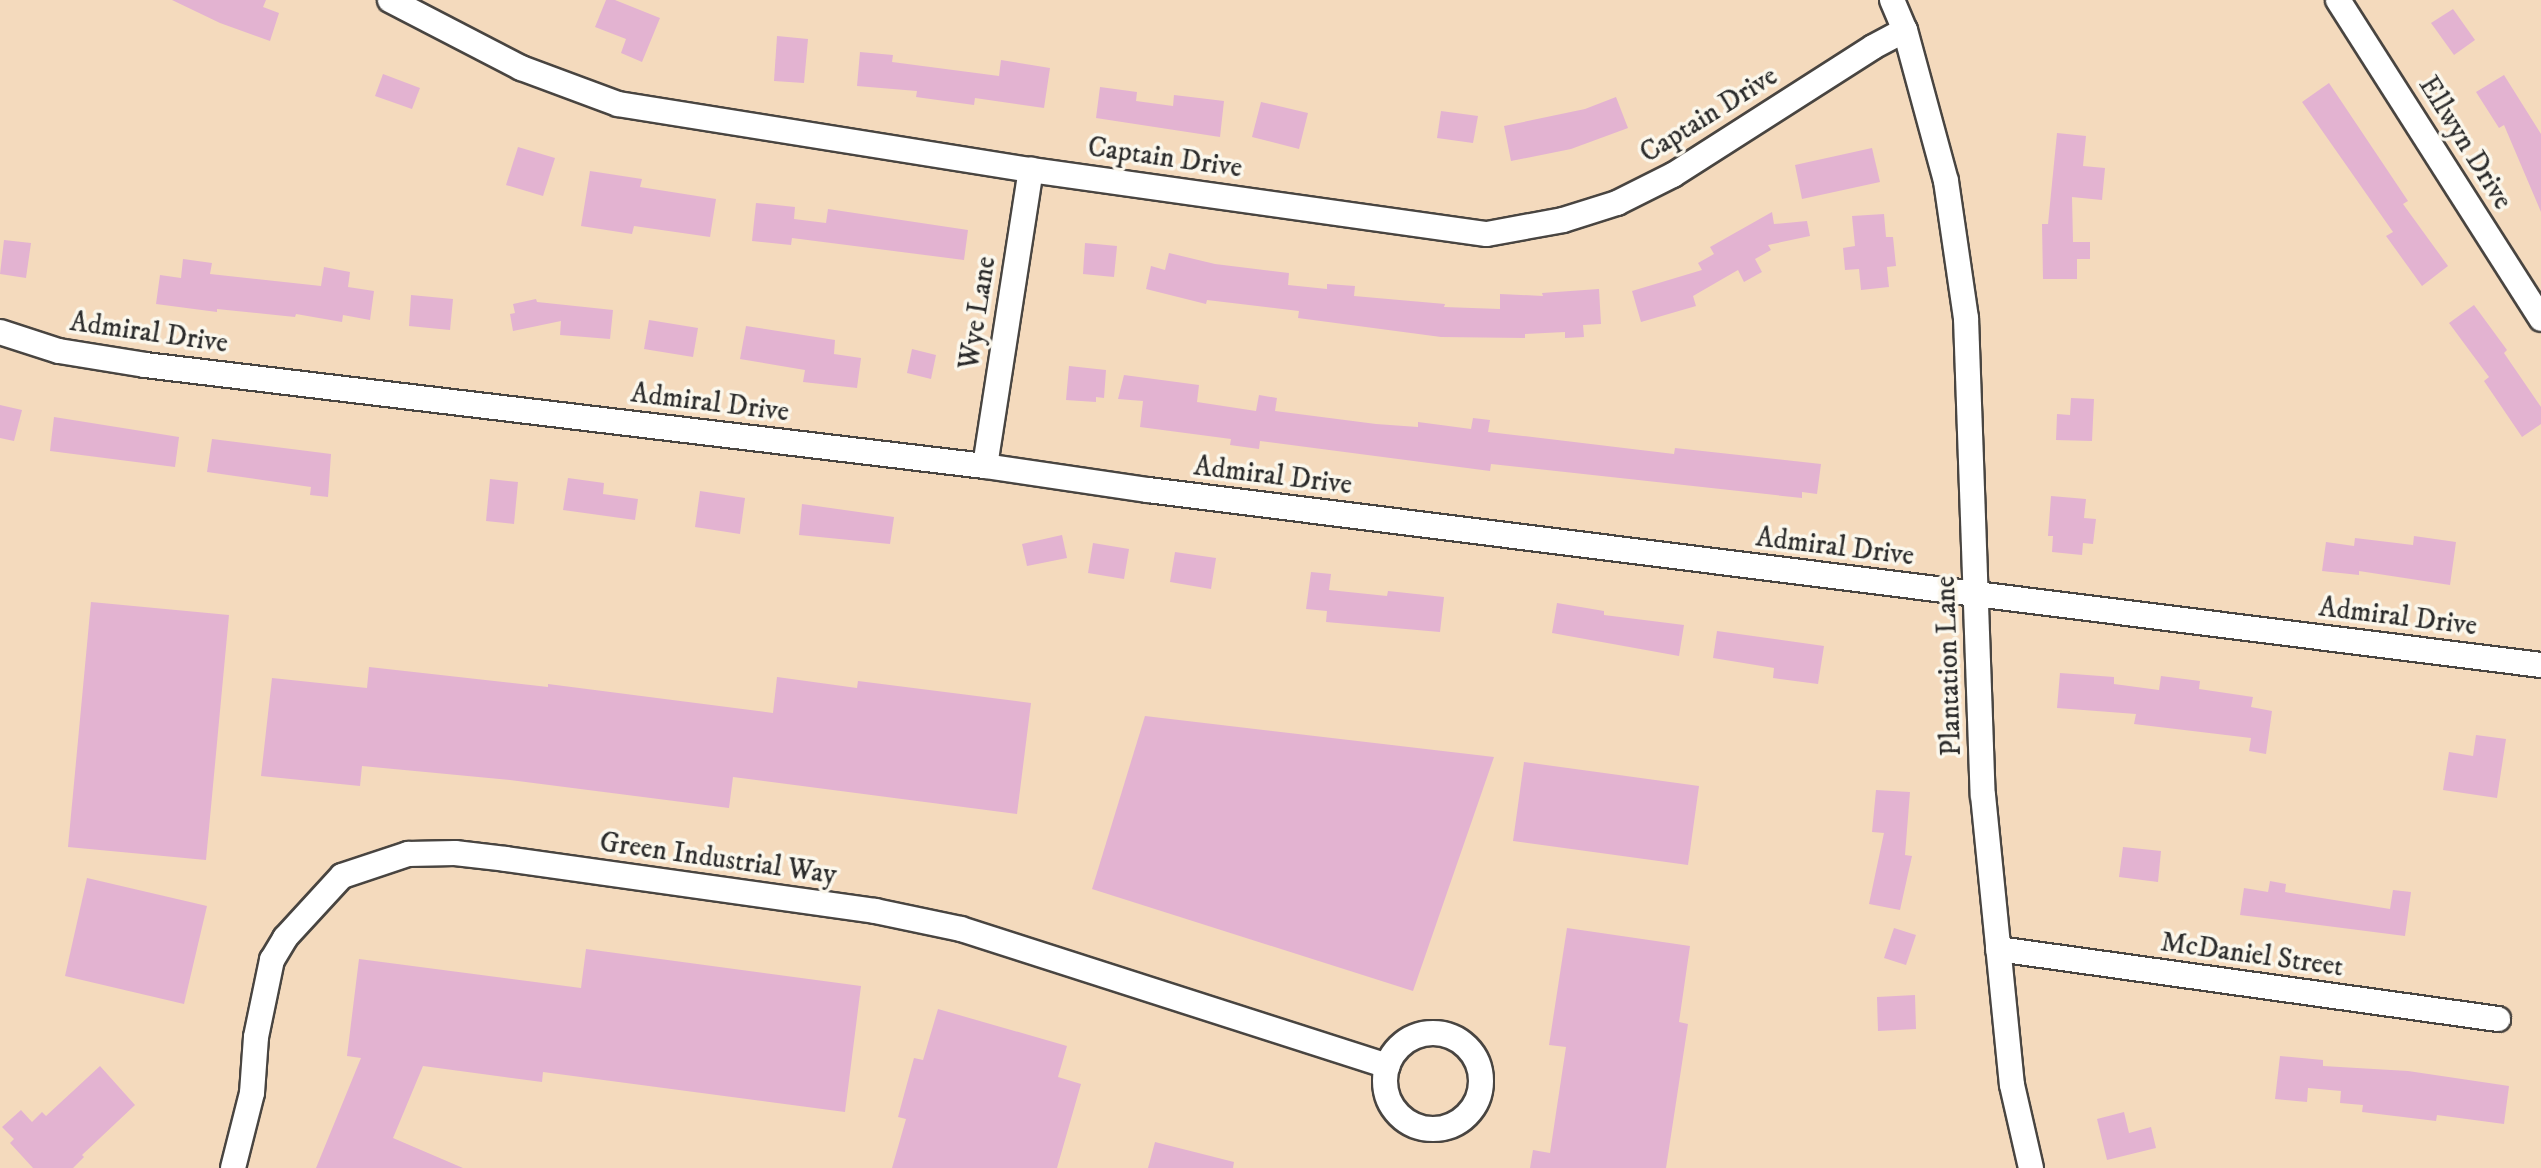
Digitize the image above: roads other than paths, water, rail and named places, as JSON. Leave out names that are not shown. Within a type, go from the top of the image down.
[{"type":"street","name":"Captain Drive","points":[[390,0],[521,68],[618,104],[1031,170],[1487,234],[1563,220],[1617,203],[1673,175],[1873,47],[1905,30]]},
{"type":"street","name":"Plantation Lane","points":[[1892,0],[1905,30],[1946,181],[1966,318],[1983,795],[2012,1085],[2031,1168]]},
{"type":"street","name":"Ellwyn Drive","points":[[2338,0],[2541,319]]},
{"type":"street","name":"Wye Lane","points":[[985,466],[1031,170]]},
{"type":"street","name":"Admiral Drive","points":[[0,332],[59,351],[145,365],[985,466],[1147,490],[2541,664]]},
{"type":"street","name":"Green Industrial Way","points":[[233,1168],[251,1093],[256,1037],[272,960],[285,938],[342,876],[408,854],[455,853],[506,859],[875,911],[961,929],[1388,1066]]},
{"type":"street","name":"McDaniel Street","points":[[1998,949],[2498,1019]]}]
